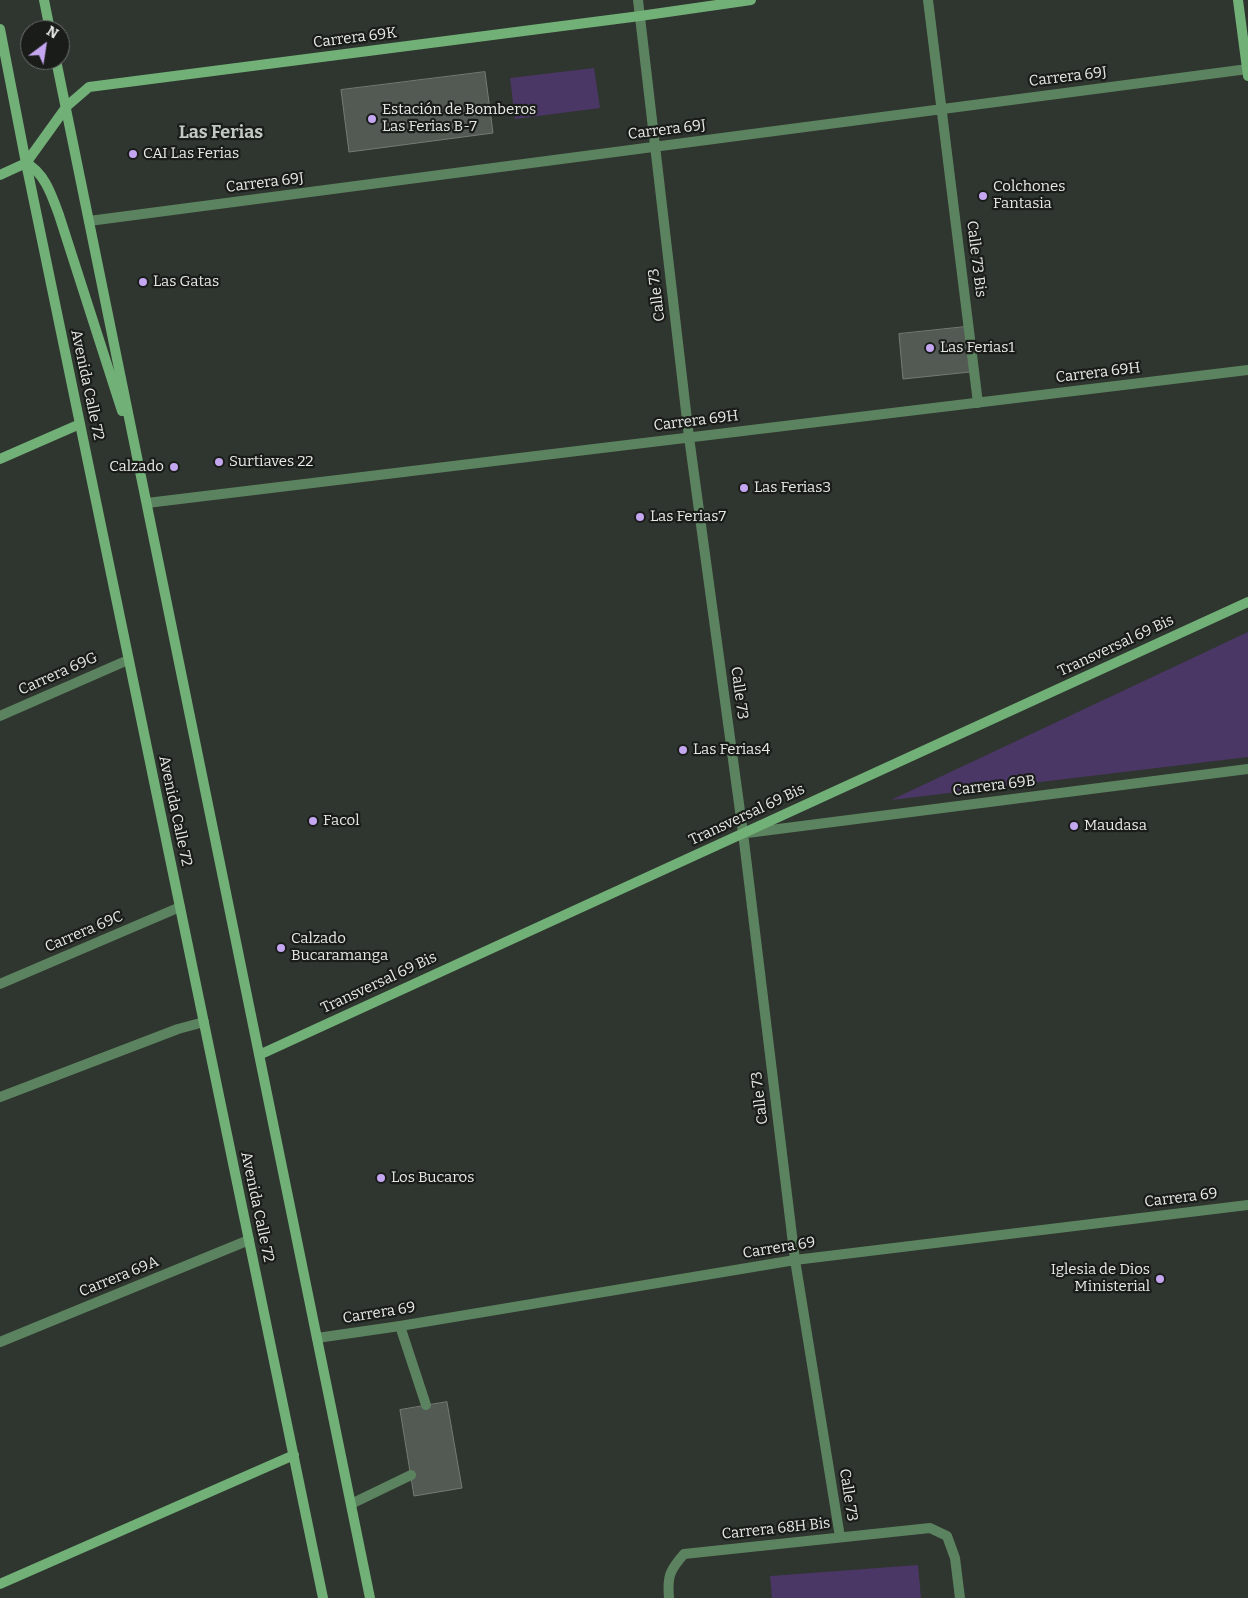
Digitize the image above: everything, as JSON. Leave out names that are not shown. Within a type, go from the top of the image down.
[{"type":"main road","points":[[44,0],[48,20]]},
{"type":"main road","name":"Carrera 69K","points":[[0,175],[26,163],[67,106],[90,87],[751,0]]},
{"type":"main road","points":[[1238,0],[1248,71]]},
{"type":"main road","name":"Avenida Calle 72","points":[[0,29],[128,660],[323,1598]]},
{"type":"main road","points":[[58,70],[370,1598]]},
{"type":"main road","points":[[26,163],[38,172],[47,186],[60,215],[139,464]]},
{"type":"main road","points":[[0,459],[80,424]]},
{"type":"main road","name":"Transversal 69 Bis","points":[[259,1054],[1248,602]]},
{"type":"main road","points":[[0,1584],[294,1455]]},
{"type":"street","name":"Calle 73","points":[[638,0],[689,437],[743,833],[795,1260],[840,1537]]},
{"type":"street","name":"Calle 73 Bis","points":[[928,0],[978,403]]},
{"type":"street","name":"Carrera 69J","points":[[89,221],[942,109],[1248,71]]},
{"type":"street","name":"Carrera 69H","points":[[147,503],[1248,370]]},
{"type":"street","name":"Carrera 69G","points":[[0,716],[128,660]]},
{"type":"street","name":"Carrera 69B","points":[[743,833],[1248,769]]},
{"type":"street","name":"Carrera 69C","points":[[0,984],[180,908]]},
{"type":"street","points":[[0,1097],[178,1028],[204,1022]]},
{"type":"street","name":"Carrera 69","points":[[317,1338],[400,1326],[795,1260],[1248,1205]]},
{"type":"street","name":"Carrera 69A","points":[[0,1342],[249,1240]]},
{"type":"street","points":[[400,1326],[426,1405]]},
{"type":"street","points":[[351,1504],[411,1475]]},
{"type":"street","name":"Carrera 68H Bis","points":[[669,1598],[668,1584],[671,1568],[684,1554],[930,1528],[947,1536],[955,1558],[960,1598]]},
{"type":"shaded area","points":[[594,68],[600,108],[515,119],[510,78]]},
{"type":"shaded area","points":[[1248,632],[1248,757],[891,800]]},
{"type":"shaded area","points":[[918,1565],[921,1598],[772,1598],[770,1576]]},
{"type":"building","points":[[485,72],[493,133],[349,152],[341,90]]},
{"type":"building","points":[[965,327],[970,372],[903,379],[899,334]]},
{"type":"building","points":[[447,1402],[462,1488],[414,1496],[400,1410]]},
{"type":"place","name":"Estación de Bomberos Las Ferias B-7","points":[[372,119]]},
{"type":"place","name":"CAI Las Ferias","points":[[133,154]]},
{"type":"place","name":"Colchones Fantasia","points":[[983,196]]},
{"type":"place","name":"Las Gatas","points":[[143,282]]},
{"type":"place","name":"Las Ferias1","points":[[930,348]]},
{"type":"place","name":"Surtiaves 22","points":[[219,462]]},
{"type":"place","name":"Calzado","points":[[174,467]]},
{"type":"place","name":"Las Ferias3","points":[[744,488]]},
{"type":"place","name":"Las Ferias7","points":[[640,517]]},
{"type":"place","name":"Las Ferias4","points":[[683,750]]},
{"type":"place","name":"Facol","points":[[313,821]]},
{"type":"place","name":"Maudasa","points":[[1074,826]]},
{"type":"place","name":"Calzado Bucaramanga","points":[[281,948]]},
{"type":"place","name":"Los Bucaros","points":[[381,1178]]},
{"type":"place","name":"Iglesia de Dios Ministerial","points":[[1160,1279]]},
{"type":"district","name":"Las Ferias","points":[[221,133]]}]
